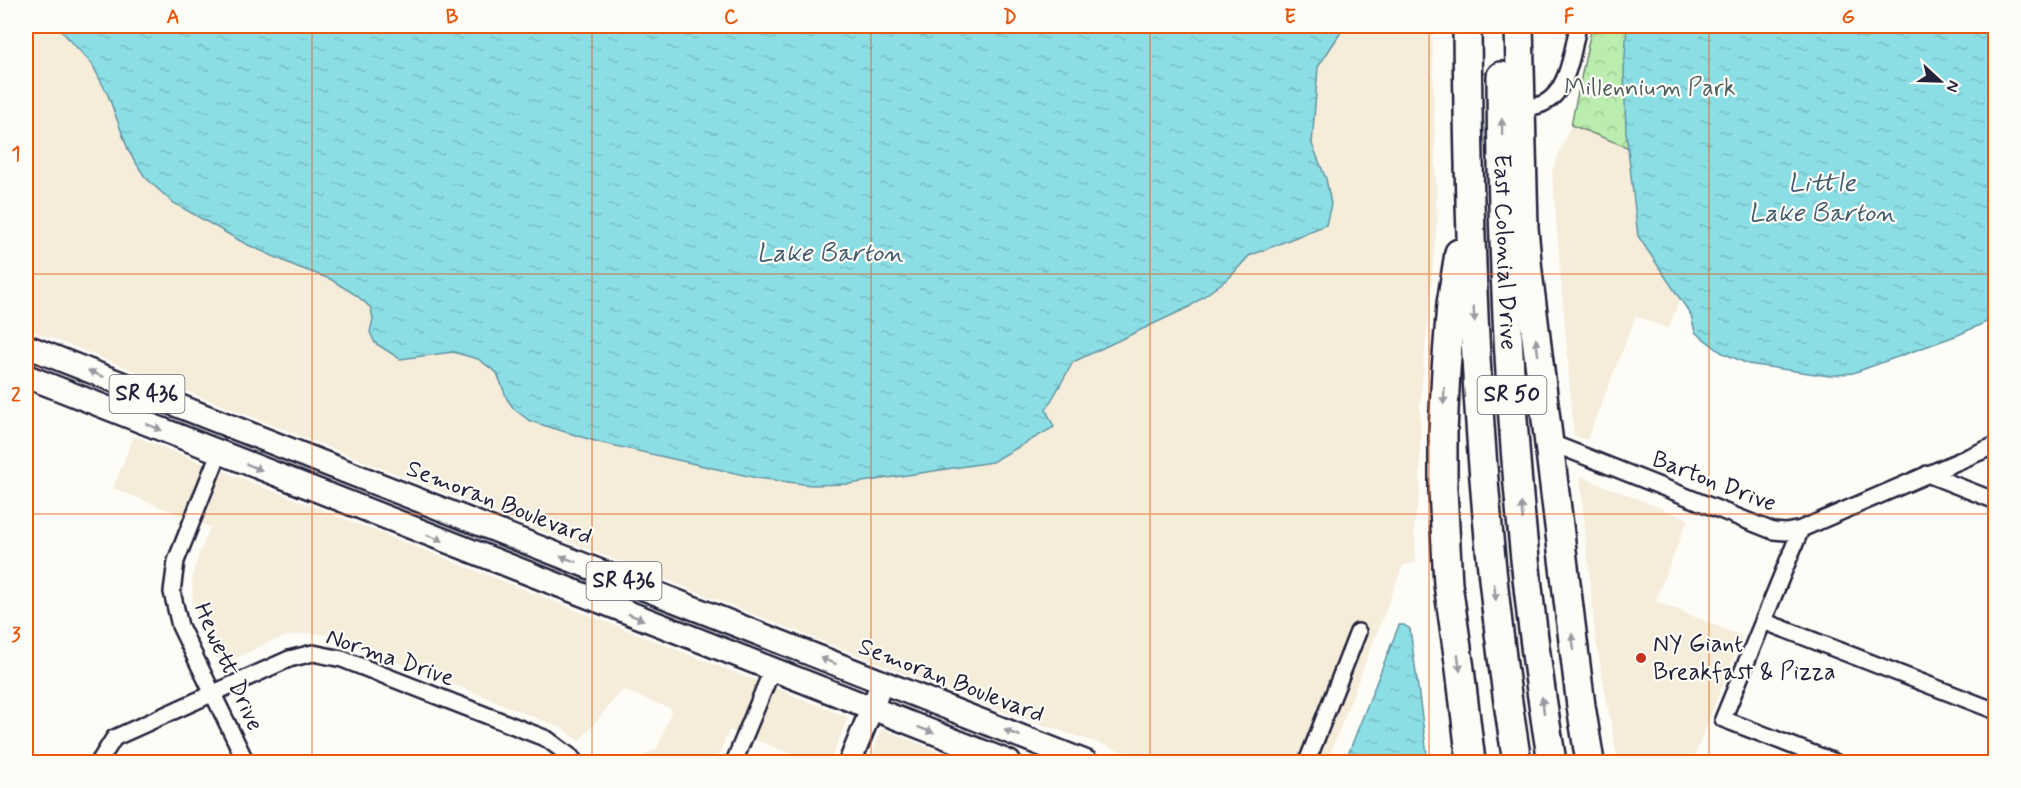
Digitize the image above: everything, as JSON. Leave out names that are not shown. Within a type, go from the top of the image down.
[{"type":"highway","name":"East Colonial Drive","points":[[1467,26],[1469,192],[1479,408],[1497,618],[1516,762]]},
{"type":"highway","name":"East Colonial Drive","points":[[1501,26],[1506,270],[1513,409],[1532,615],[1552,762]]},
{"type":"highway","points":[[1519,26],[1524,228],[1528,272],[1581,706],[1590,762]]},
{"type":"highway","points":[[1469,192],[1451,304],[1443,443],[1448,584],[1471,762]]},
{"type":"main road","name":"Semoran Boulevard","points":[[26,346],[1086,762]]},
{"type":"main road","name":"SR 436","points":[[26,376],[1010,762]]},
{"type":"main road","points":[[180,437],[207,440],[220,436],[228,426]]},
{"type":"main road","points":[[219,453],[230,442],[242,439],[268,441]]},
{"type":"street","points":[[1520,109],[1544,104],[1556,95],[1568,70],[1578,26]]},
{"type":"street","name":"Barton Drive","points":[[1549,442],[1773,531],[1786,532],[1801,529],[1995,445]]},
{"type":"street","name":"Hewett Drive","points":[[219,453],[176,561],[172,592],[180,626],[246,762]]},
{"type":"street","points":[[1927,474],[1995,501]]},
{"type":"street","points":[[1801,529],[1723,719],[1835,762]]},
{"type":"street","points":[[1763,621],[1995,711]]},
{"type":"street","points":[[1307,762],[1358,632]]},
{"type":"street","name":"Norma Drive","points":[[99,762],[114,738],[289,659],[313,653],[342,659],[547,739],[575,762]]},
{"type":"street","points":[[734,762],[771,670]]},
{"type":"street","points":[[850,762],[882,682]]},
{"type":"shaded area","points":[[26,26],[1432,26],[1437,222],[1420,404],[1420,492],[1414,525],[1416,563],[1403,565],[1327,762],[1154,762],[987,706],[26,328]]},
{"type":"shaded area","points":[[1571,125],[1726,185],[1668,329],[1636,316],[1587,440],[1574,436],[1552,171]]},
{"type":"shaded area","points":[[134,436],[848,717],[830,762],[813,762],[729,730],[716,762],[627,762],[657,749],[672,709],[623,690],[579,741],[564,729],[330,635],[310,633],[288,636],[269,642],[232,660],[219,660],[214,657],[193,604],[194,568],[210,527],[113,488]]},
{"type":"shaded area","points":[[1580,476],[1688,519],[1655,601],[1742,636],[1692,762],[1618,762],[1596,641]]},
{"type":"shaded area","points":[[882,729],[907,739],[966,762],[869,762]]},
{"type":"green space","name":"Millennium Park","points":[[1592,26],[1732,26],[1693,173],[1571,125]]},
{"type":"water","name":"Lake Barton","points":[[57,26],[1340,26],[1341,32],[1318,67],[1312,144],[1326,179],[1331,204],[1326,225],[1249,256],[1230,277],[1189,307],[1073,362],[1046,410],[1054,427],[992,462],[849,484],[811,485],[757,478],[598,442],[530,421],[514,409],[507,399],[497,373],[478,359],[453,352],[400,359],[375,343],[370,332],[373,319],[371,308],[356,295],[330,279],[244,243],[172,202],[145,177],[129,152],[108,95],[92,64]]},
{"type":"water","name":"Little Lake Barton","points":[[1627,26],[1995,26],[1995,318],[1958,335],[1853,373],[1829,376],[1748,364],[1721,352],[1695,332],[1691,315],[1638,236],[1626,132],[1624,71]]},
{"type":"water","points":[[1399,625],[1410,629],[1428,762],[1345,762]]},
{"type":"place","name":"NY Giant Breakfast & Pizza","points":[[1641,658]]}]
